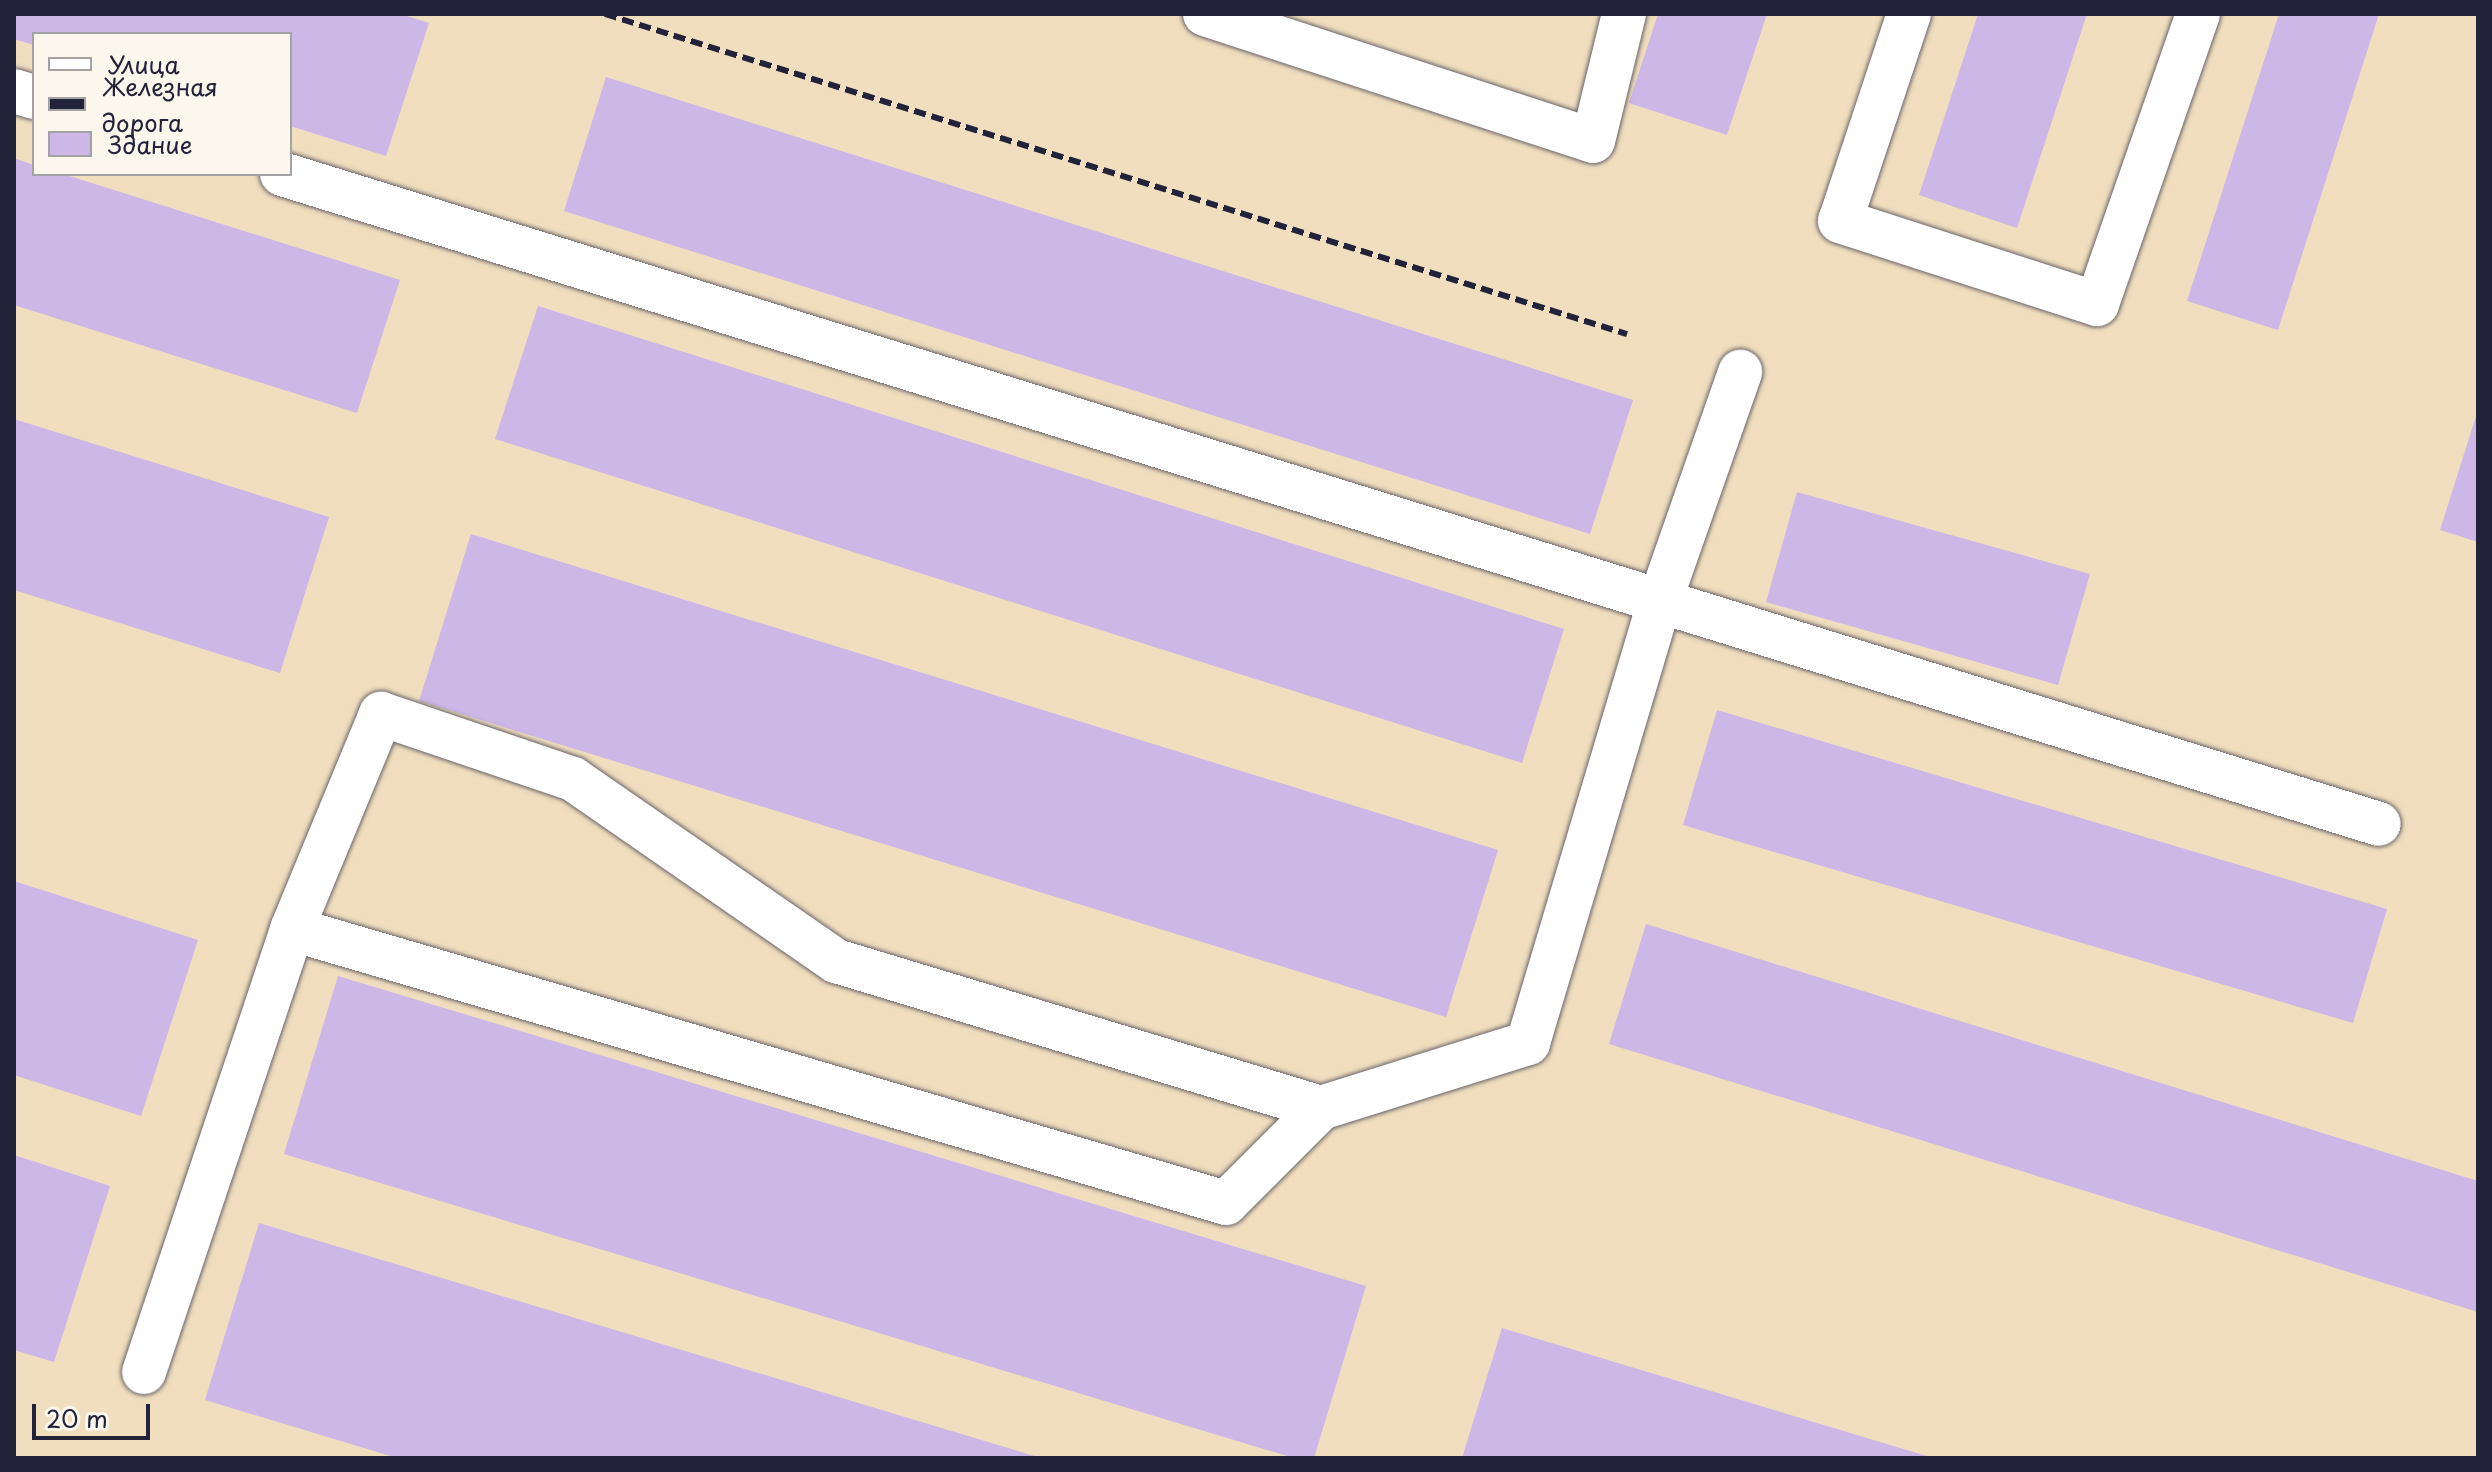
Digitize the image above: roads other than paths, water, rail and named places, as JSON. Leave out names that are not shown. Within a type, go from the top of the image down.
[{"type":"lane","points":[[1205,14],[1593,141],[1624,14]]},
{"type":"lane","points":[[1909,14],[1840,221],[2097,304],[2198,14]]},
{"type":"lane","points":[[288,176],[2379,824]]},
{"type":"lane","points":[[292,929],[1226,1203],[1321,1108],[1528,1043],[1660,601],[1740,372]]},
{"type":"lane","points":[[144,1372],[292,929],[381,714],[573,779],[836,961],[1321,1108]]},
{"type":"railway","points":[[605,14],[1627,334]]}]
